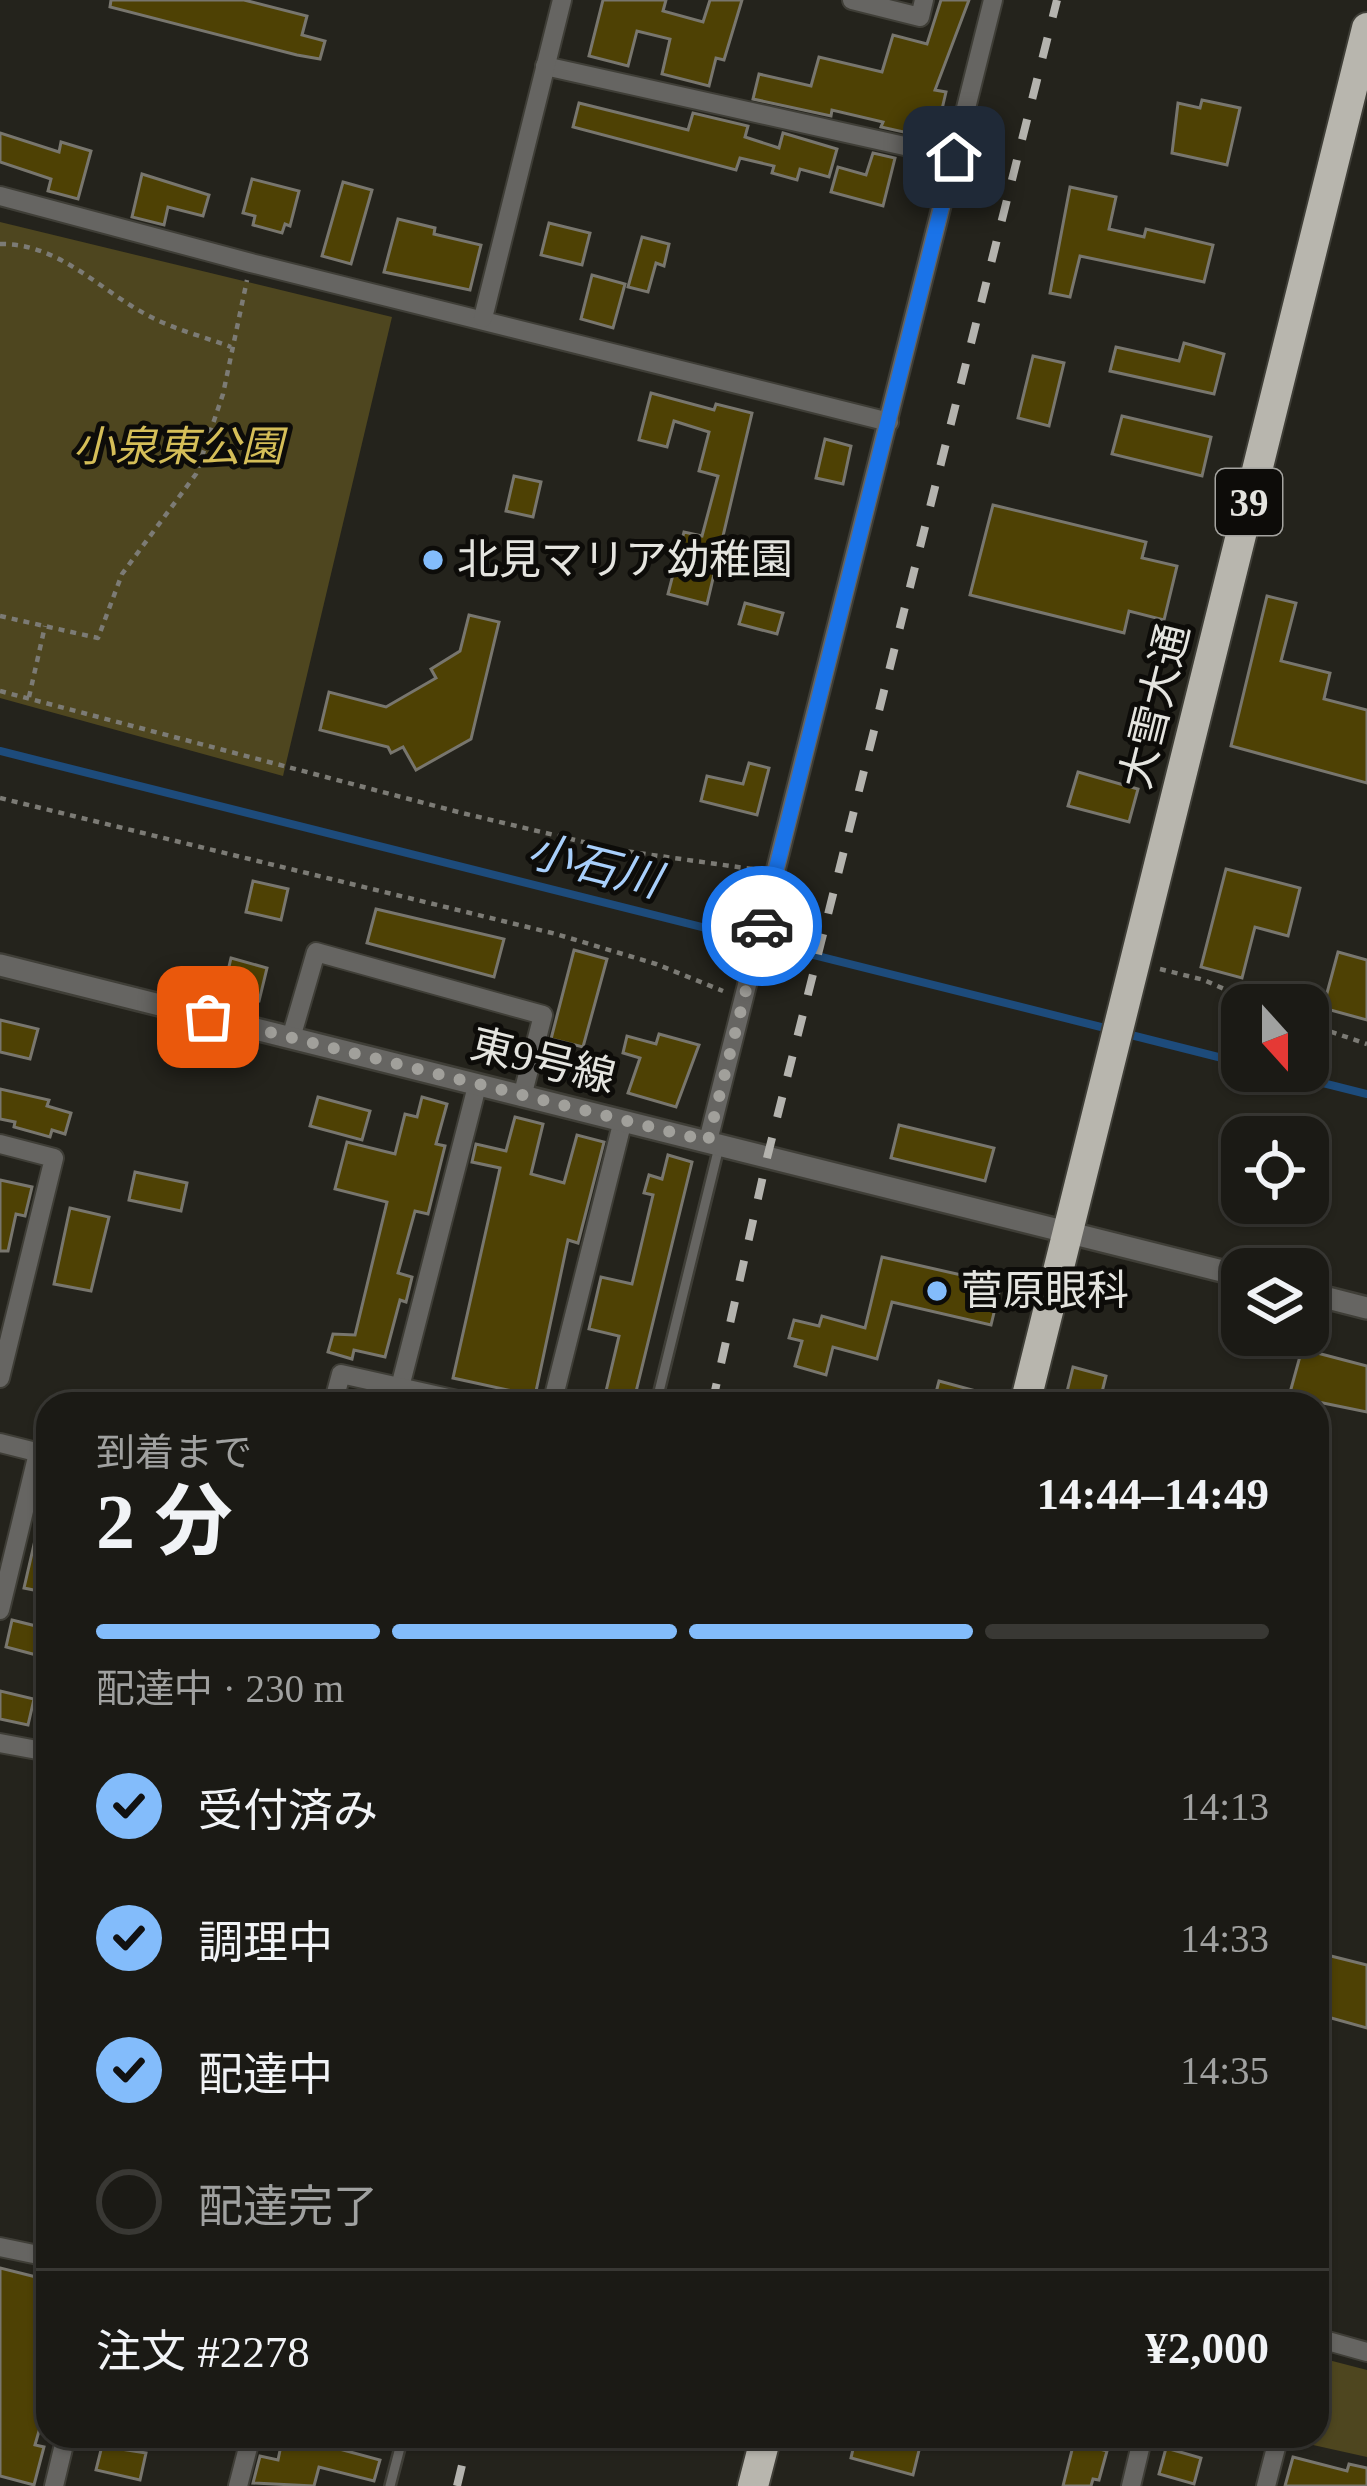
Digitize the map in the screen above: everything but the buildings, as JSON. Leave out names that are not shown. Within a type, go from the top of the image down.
[{"type":"highway","name":"大雪大通","points":[[1028,1392],[1107,1075],[1146,972],[1367,28]]},
{"type":"highway","points":[[753,2486],[763,2448]]},
{"type":"street","points":[[483,318],[562,0]]},
{"type":"street","points":[[852,0],[920,17],[924,0]]},
{"type":"street","points":[[714,1143],[748,980],[993,0]]},
{"type":"street","points":[[545,66],[954,157]]},
{"type":"street","points":[[0,196],[889,422]]},
{"type":"street","points":[[291,1038],[316,952],[543,1015],[522,1096]]},
{"type":"street","name":"東9号線","points":[[0,965],[1221,1271]]},
{"type":"street","points":[[400,1387],[478,1086]]},
{"type":"street","points":[[554,1392],[623,1120]]},
{"type":"street","points":[[0,1144],[54,1158],[0,1378]]},
{"type":"street","points":[[0,1286],[21,1291]]},
{"type":"street","points":[[1329,1298],[1367,1307]]},
{"type":"street","points":[[336,1392],[341,1374],[422,1392]]},
{"type":"street","points":[[0,1442],[36,1452]]},
{"type":"street","points":[[0,1610],[36,1479]]},
{"type":"street","points":[[0,1743],[36,1750]]},
{"type":"street","points":[[0,2247],[36,2254]]},
{"type":"street","points":[[1329,2341],[1367,2352]]},
{"type":"street","points":[[54,2486],[63,2448]]},
{"type":"street","points":[[238,2486],[248,2448]]},
{"type":"street","points":[[1131,2486],[1140,2448]]},
{"type":"street","points":[[1266,2486],[1276,2448]]},
{"type":"lane","points":[[659,1392],[714,1143]]},
{"type":"lane","points":[[390,2486],[400,2448]]},
{"type":"path","points":[[0,244],[26,243],[68,263],[151,317],[231,347]]},
{"type":"path","points":[[0,616],[98,638],[122,574],[196,474],[223,394],[251,263]]},
{"type":"path","points":[[29,698],[45,626]]},
{"type":"path","points":[[0,691],[463,814],[617,850],[760,870]]},
{"type":"path","points":[[0,798],[556,934],[732,993]]},
{"type":"path","points":[[1146,972],[1204,980],[1221,988]]},
{"type":"path","points":[[1329,1031],[1367,1044]]},
{"type":"green space","name":"小泉東公園","points":[[0,222],[392,317],[283,776],[0,698]]},
{"type":"green space","points":[[1329,2360],[1367,2370],[1367,2457],[1326,2448]]},
{"type":"waterway","name":"小石川","points":[[0,751],[1113,1030]]},
{"type":"waterway","name":"小石川","points":[[1127,1034],[1221,1058]]},
{"type":"waterway","name":"小石川","points":[[1329,1084],[1367,1094]]},
{"type":"railway","points":[[715,1392],[767,1158],[1057,0]]},
{"type":"railway","points":[[457,2486],[466,2448]]},
{"type":"way so far","points":[[208,1017],[708,1141],[762,926]]},
{"type":"place","name":"北見マリア幼稚園","points":[[433,560]]},
{"type":"place","name":"菅原眼科","points":[[937,1291]]},
{"type":"route","points":[[762,926],[954,157]]}]
